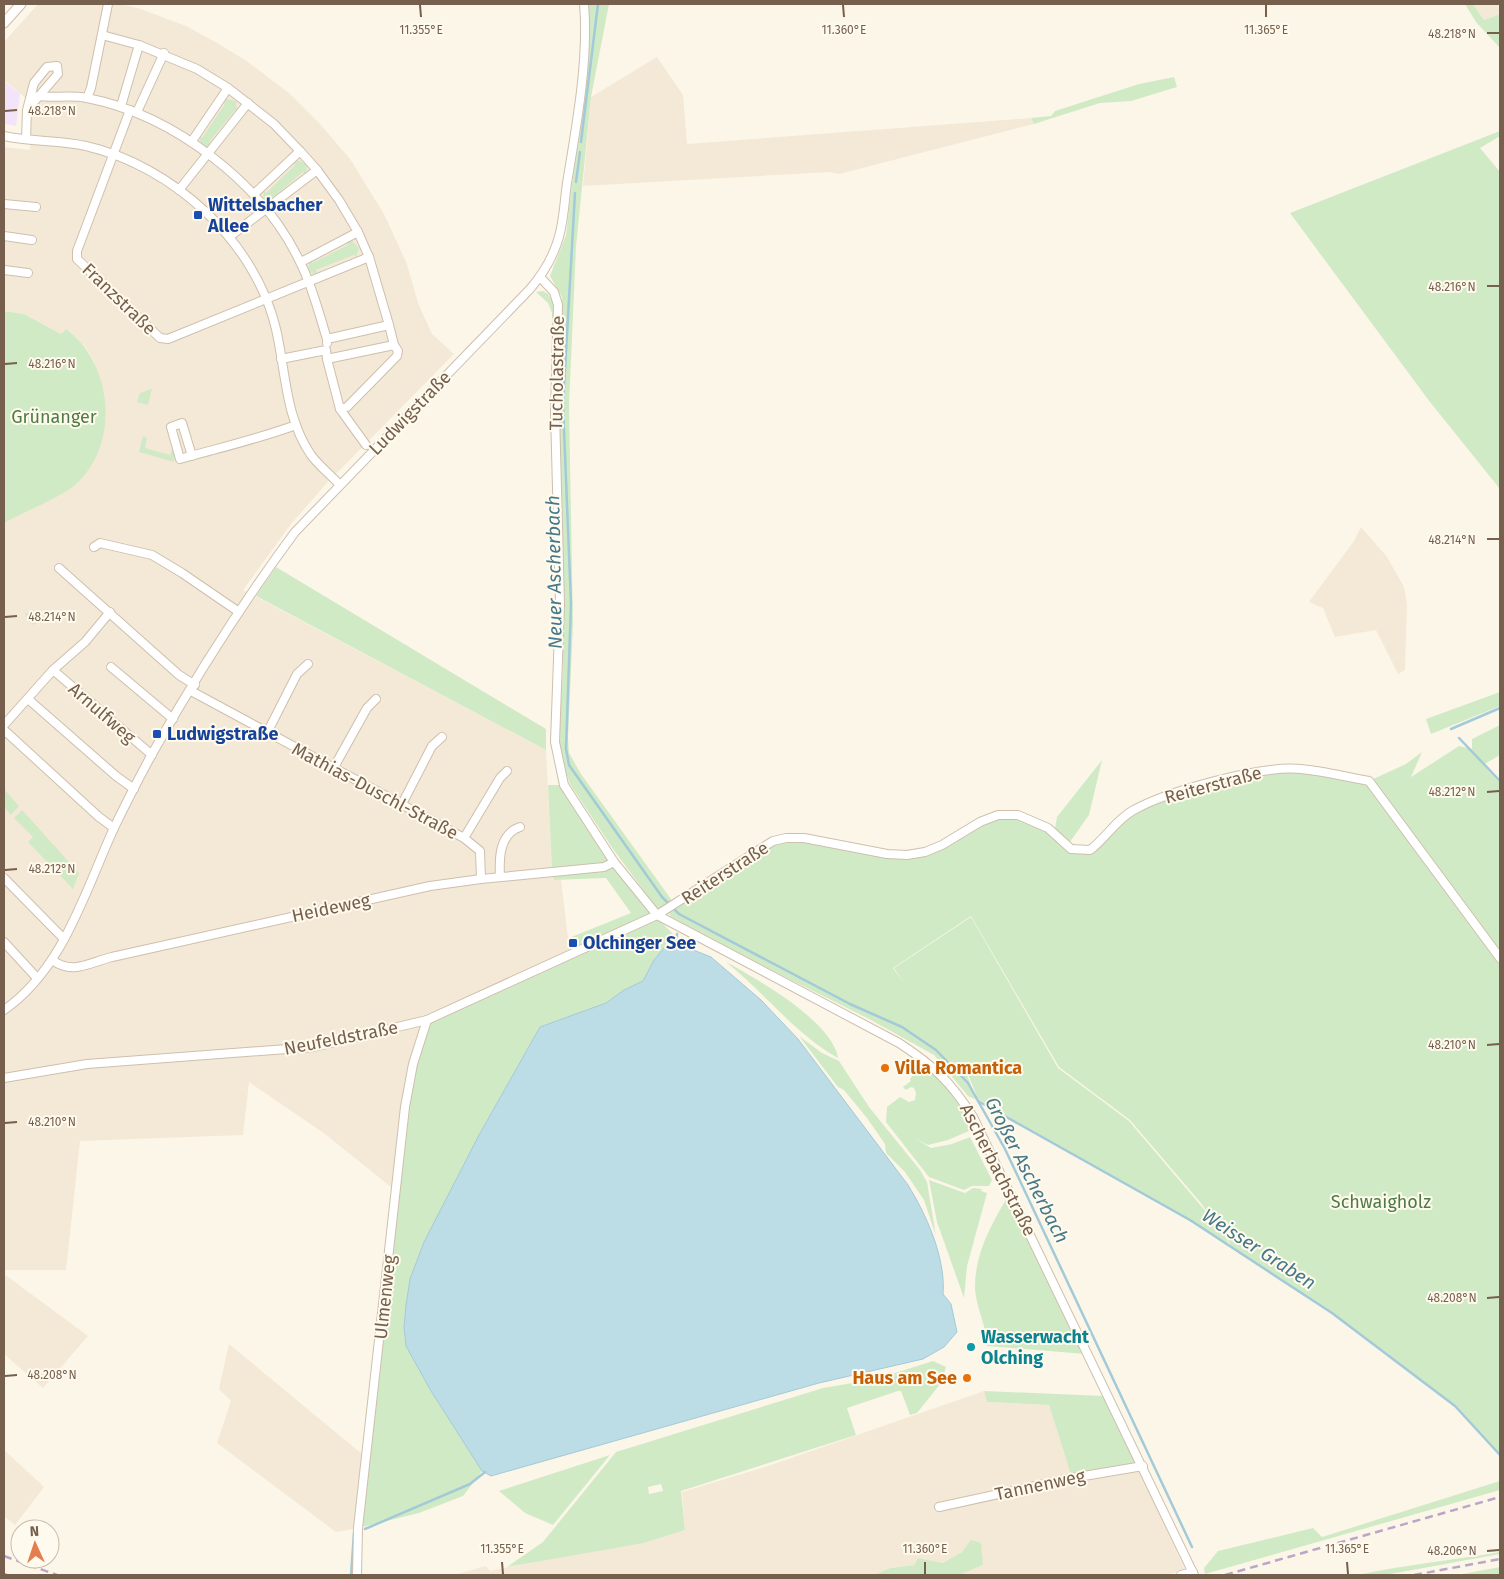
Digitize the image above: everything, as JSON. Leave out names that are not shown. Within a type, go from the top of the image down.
[{"type":"street","points":[[4,23],[20,4]]},
{"type":"street","points":[[87,98],[91,88],[108,4]]},
{"type":"street","points":[[540,277],[550,261],[558,241],[563,217],[585,36],[584,4]]},
{"type":"street","points":[[102,35],[140,45],[164,54],[197,68],[228,88],[274,124],[317,170],[339,200],[358,232],[369,257],[390,325],[394,345],[398,351],[397,356],[347,407],[340,409]]},
{"type":"street","points":[[121,106],[140,45]]},
{"type":"street","name":"Franzstraße","points":[[164,54],[134,111],[114,155],[77,252],[77,259],[160,338],[168,339],[308,280],[369,257]]},
{"type":"street","points":[[26,139],[27,110],[34,83],[48,67],[57,66],[58,74],[27,110]]},
{"type":"street","points":[[192,141],[228,88]]},
{"type":"street","points":[[38,96],[87,98],[134,111],[192,141],[254,194],[301,262],[327,339],[327,358],[340,409],[366,445]]},
{"type":"street","points":[[179,190],[248,103]]},
{"type":"street","points":[[4,136],[78,145],[114,155],[155,174],[179,190],[208,214],[229,237],[244,259],[265,299],[276,328],[285,390],[296,424],[312,456],[340,485]]},
{"type":"street","points":[[254,194],[300,151]]},
{"type":"street","points":[[229,237],[317,170]]},
{"type":"street","points":[[4,204],[36,207]]},
{"type":"street","points":[[301,262],[358,232]]},
{"type":"street","points":[[4,236],[32,240]]},
{"type":"street","points":[[4,270],[28,273]]},
{"type":"street","name":"Ludwigstraße","points":[[5,1006],[37,978],[52,960],[64,939],[114,828],[152,755],[239,612],[295,532],[540,277]]},
{"type":"street","name":"Tucholastraße","points":[[540,277],[554,292],[557,298],[558,311],[555,412],[560,604],[556,754]]},
{"type":"street","points":[[327,339],[390,325]]},
{"type":"street","points":[[327,358],[394,345]]},
{"type":"street","points":[[281,359],[326,350]]},
{"type":"street","points":[[192,456],[268,435],[296,424]]},
{"type":"street","points":[[94,547],[100,543],[152,555],[182,572],[239,612]]},
{"type":"street","name":"Mathias-Duschl-Straße","points":[[59,568],[193,688],[267,733],[464,838],[480,851],[480,879]]},
{"type":"street","points":[[4,725],[53,670],[85,642],[110,612]]},
{"type":"street","points":[[267,733],[297,674],[308,664]]},
{"type":"street","points":[[111,667],[173,719]]},
{"type":"street","name":"Arnulfweg","points":[[53,670],[152,755]]},
{"type":"street","points":[[28,699],[116,776],[134,789]]},
{"type":"street","points":[[333,769],[366,708],[376,699]]},
{"type":"street","points":[[4,730],[99,817],[114,828]]},
{"type":"street","points":[[401,806],[432,746],[442,737]]},
{"type":"street","name":"Ascherbachstraße","points":[[556,754],[564,785],[614,862],[657,915],[899,1043],[928,1062],[956,1089],[974,1117],[1194,1574]]},
{"type":"street","name":"Reiterstraße","points":[[657,915],[773,841],[786,838],[804,838],[887,854],[907,855],[925,852],[942,845],[980,822],[998,815],[1018,815],[1048,828],[1071,849],[1090,850],[1130,812],[1150,802],[1205,783],[1272,769],[1300,769],[1369,781],[1500,958]]},
{"type":"street","points":[[464,838],[506,771]]},
{"type":"street","points":[[500,877],[498,854],[513,830],[520,827]]},
{"type":"street","name":"Heideweg","points":[[52,960],[62,967],[70,969],[112,957],[430,886],[480,879],[604,867],[614,862]]},
{"type":"street","points":[[4,878],[64,939]]},
{"type":"street","name":"Neufeldstraße","points":[[4,1078],[87,1064],[314,1047],[427,1020],[657,915]]},
{"type":"street","points":[[4,942],[37,978]]},
{"type":"street","name":"Ulmenweg","points":[[357,1575],[358,1528],[405,1107],[413,1064],[427,1020]]},
{"type":"street","name":"Tannenweg","points":[[939,1507],[1072,1478],[1143,1466]]},
{"type":"street","points":[[1181,1575],[1194,1574]]},
{"type":"shaded area","points":[[38,4],[120,4],[138,8],[186,26],[219,44],[248,62],[290,94],[320,124],[350,159],[384,214],[407,264],[418,303],[432,334],[454,354],[326,484],[291,524],[243,590],[546,750],[552,872],[554,880],[561,880],[570,954],[396,1191],[325,1134],[249,1082],[243,1135],[80,1141],[66,1270],[4,1270],[4,523],[75,485],[91,466],[104,397],[94,361],[86,348],[73,334],[66,329],[61,334],[24,314],[4,311],[4,147],[30,150],[32,110],[35,106],[4,80],[4,42]]},
{"type":"shaded area","points":[[1473,4],[1498,4],[1500,14],[1484,20]]},
{"type":"shaded area","points":[[657,57],[683,95],[687,144],[1031,118],[1034,124],[839,174],[829,172],[583,186],[591,97]]},
{"type":"shaded area","points":[[4,81],[20,94],[16,126],[4,124]]},
{"type":"shaded area","points":[[1361,527],[1387,557],[1404,587],[1407,604],[1405,670],[1398,674],[1376,630],[1335,637],[1323,608],[1309,602],[1354,541]]},
{"type":"shaded area","points":[[4,1274],[88,1336],[43,1388],[4,1354]]},
{"type":"shaded area","points":[[229,1344],[368,1459],[358,1528],[336,1532],[217,1443],[231,1401],[219,1389]]},
{"type":"shaded area","points":[[984,1391],[987,1402],[1049,1405],[1072,1478],[1138,1467],[1185,1570],[1167,1575],[959,1575],[982,1565],[962,1552],[943,1563],[918,1558],[914,1565],[890,1568],[874,1575],[454,1575],[486,1566],[490,1571],[562,1556],[644,1543],[685,1530],[682,1492],[768,1466]]},
{"type":"shaded area","points":[[4,1450],[44,1487],[20,1519],[10,1519],[10,1521],[4,1516]]},
{"type":"green space","points":[[587,4],[609,4],[591,97],[576,247],[569,405],[573,625],[569,753],[581,774],[673,902],[658,910],[613,849],[570,784],[558,751],[563,668],[558,384],[562,297],[550,276],[566,235],[578,135]]},
{"type":"green space","points":[[1465,4],[1473,4],[1484,20],[1500,14],[1500,48],[1476,22]]},
{"type":"green space","points":[[1174,77],[1177,87],[1131,101],[1100,103],[1034,124],[1031,118],[1051,116],[1055,111],[1139,84]]},
{"type":"green space","points":[[226,99],[236,101],[237,111],[235,110],[209,142],[211,144],[208,147],[202,146],[199,136],[202,138],[225,104],[222,102]]},
{"type":"green space","points":[[1500,131],[1500,136],[1480,148],[1500,172],[1500,489],[1430,402],[1290,213]]},
{"type":"green space","points":[[297,160],[307,164],[306,175],[303,172],[272,198],[273,201],[269,203],[264,201],[263,190],[266,193],[295,165],[293,162]]},
{"type":"green space","points":[[347,241],[352,241],[359,248],[356,257],[354,255],[316,270],[317,273],[313,274],[308,270],[310,260],[312,263],[348,245]]},
{"type":"green space","points":[[543,291],[548,294],[555,305],[551,408],[552,313],[548,303],[536,292]]},
{"type":"green space","name":"Grünanger","points":[[4,311],[24,314],[61,334],[66,329],[82,344],[94,362],[102,383],[105,427],[100,449],[90,468],[75,485],[51,500],[4,523]]},
{"type":"green space","points":[[152,389],[148,405],[137,402],[140,393]]},
{"type":"green space","points":[[143,436],[147,438],[145,448],[170,455],[172,449],[175,449],[174,462],[139,452]]},
{"type":"green space","points":[[276,567],[546,729],[546,750],[256,596]]},
{"type":"green space","points":[[33,610],[38,614],[37,623],[32,625],[25,614]]},
{"type":"green space","points":[[1500,692],[1500,706],[1431,734],[1426,719]]},
{"type":"green space","name":"Schwaigholz","points":[[1500,725],[1500,755],[1483,765],[1500,783],[1500,1455],[1455,1406],[1332,1313],[1231,1247],[1220,1222],[1214,1223],[1219,1223],[1229,1244],[978,1099],[962,1063],[977,1100],[968,1096],[934,1055],[869,1019],[761,965],[670,916],[668,908],[773,841],[786,838],[857,851],[912,854],[935,848],[982,822],[1005,815],[1016,816],[1054,834],[1057,817],[1102,760],[1089,815],[1067,846],[1090,850],[1130,812],[1205,783],[1300,769],[1369,781],[1406,764],[1422,752],[1411,777],[1459,746],[1472,749],[1472,739]],"holes":[[[971,916],[1059,1067],[1130,1120],[1213,1220],[1129,1121],[1058,1068],[971,917],[894,968],[905,984],[893,968]]]},
{"type":"green space","points":[[548,785],[564,785],[614,862],[664,925],[677,938],[665,947],[654,960],[643,981],[624,990],[606,1003],[540,1027],[479,1135],[424,1242],[410,1279],[404,1326],[406,1346],[431,1391],[482,1471],[463,1496],[419,1513],[358,1528],[405,1107],[427,1020],[570,954],[569,938],[631,913],[606,878],[554,880]]},
{"type":"green space","points":[[4,789],[19,806],[11,815],[4,807]]},
{"type":"green space","points":[[22,810],[79,873],[73,889],[28,842],[33,837],[14,818]]},
{"type":"green space","points":[[726,962],[774,990],[809,1016],[823,1030],[833,1044],[838,1058],[822,1048],[794,1025]]},
{"type":"green space","points":[[799,1036],[822,1053],[839,1061],[869,1107],[920,1170],[927,1182],[936,1236],[924,1200],[905,1172],[886,1153],[885,1144],[867,1118],[844,1090],[838,1087]]},
{"type":"green space","points":[[928,1062],[978,1127],[948,1140],[928,1145],[916,1139],[931,1148],[952,1144],[970,1137],[992,1180],[989,1186],[972,1186],[964,1190],[929,1177],[886,1122],[887,1107],[900,1097],[909,1102],[915,1100],[916,1093],[914,1088],[911,1087],[906,1090],[903,1087],[911,1081],[910,1079],[922,1064]]},
{"type":"green space","points":[[929,1180],[965,1193],[973,1188],[982,1189],[981,1191],[987,1193],[967,1266],[964,1298],[937,1222]]},
{"type":"green space","points":[[1009,1195],[1085,1354],[987,1346],[987,1339],[977,1303],[975,1276],[985,1239]]},
{"type":"green space","points":[[933,1361],[946,1367],[941,1383],[917,1413],[910,1415],[901,1391],[898,1391],[847,1408],[856,1435],[681,1491],[685,1530],[644,1543],[507,1567],[543,1542],[616,1452],[823,1388],[876,1379]],"holes":[[[661,1484],[663,1491],[649,1494],[648,1487]]]},
{"type":"green space","points":[[984,1391],[1104,1396],[1138,1465],[1072,1478],[1049,1405],[987,1402]]},
{"type":"green space","points":[[610,1455],[553,1525],[525,1513],[499,1491]]},
{"type":"green space","points":[[1500,1481],[1500,1490],[1205,1574],[1204,1568],[1218,1551],[1313,1528],[1322,1537]]},
{"type":"green space","points":[[971,1540],[981,1543],[983,1565],[959,1575],[874,1575],[890,1568],[914,1565],[918,1558],[943,1563],[962,1552]]},
{"type":"green space","points":[[1500,1552],[1500,1554],[1385,1575],[1357,1575],[1393,1568]]},
{"type":"green space","points":[[1500,1567],[1500,1575],[1457,1575]]},
{"type":"water","name":"Olchinger See","points":[[677,938],[691,949],[711,957],[761,1000],[798,1039],[908,1185],[928,1223],[938,1251],[943,1280],[943,1294],[951,1304],[957,1332],[944,1347],[923,1359],[819,1383],[491,1476],[482,1471],[431,1391],[406,1346],[404,1327],[410,1279],[424,1242],[479,1135],[540,1027],[606,1003],[624,990],[643,981],[654,960],[665,947]]},
{"type":"waterway","name":"Neuer Ascherbach","points":[[581,142],[598,4]]},
{"type":"waterway","name":"Neuer Ascherbach","points":[[576,182],[580,152]]},
{"type":"waterway","name":"Großer Ascherbach","points":[[575,193],[563,405],[571,604],[566,749],[569,765],[662,897],[679,914],[850,1004],[902,1027],[936,1050],[968,1083],[1005,1149],[1192,1547]]},
{"type":"waterway","points":[[1451,729],[1500,708]]},
{"type":"waterway","points":[[1459,738],[1500,781]]},
{"type":"waterway","name":"Weisser Graben","points":[[978,1101],[1190,1220],[1332,1313],[1455,1406],[1500,1455]]},
{"type":"waterway","points":[[365,1529],[470,1484],[485,1472]]},
{"type":"waterway","points":[[351,1575],[354,1533]]},
{"type":"railway","points":[[1225,1575],[1500,1497]]},
{"type":"railway","points":[[4,1556],[57,1575]]},
{"type":"railway","points":[[1414,1575],[1500,1559]]},
{"type":"place","name":"Wittelsbacher Allee","points":[[198,215]]},
{"type":"place","name":"Ludwigstraße","points":[[157,734]]},
{"type":"place","name":"Olchinger See","points":[[573,943]]},
{"type":"place","name":"Villa Romantica","points":[[885,1068]]},
{"type":"place","name":"Wasserwacht Olching","points":[[971,1347]]},
{"type":"place","name":"Haus am See","points":[[967,1378]]}]
